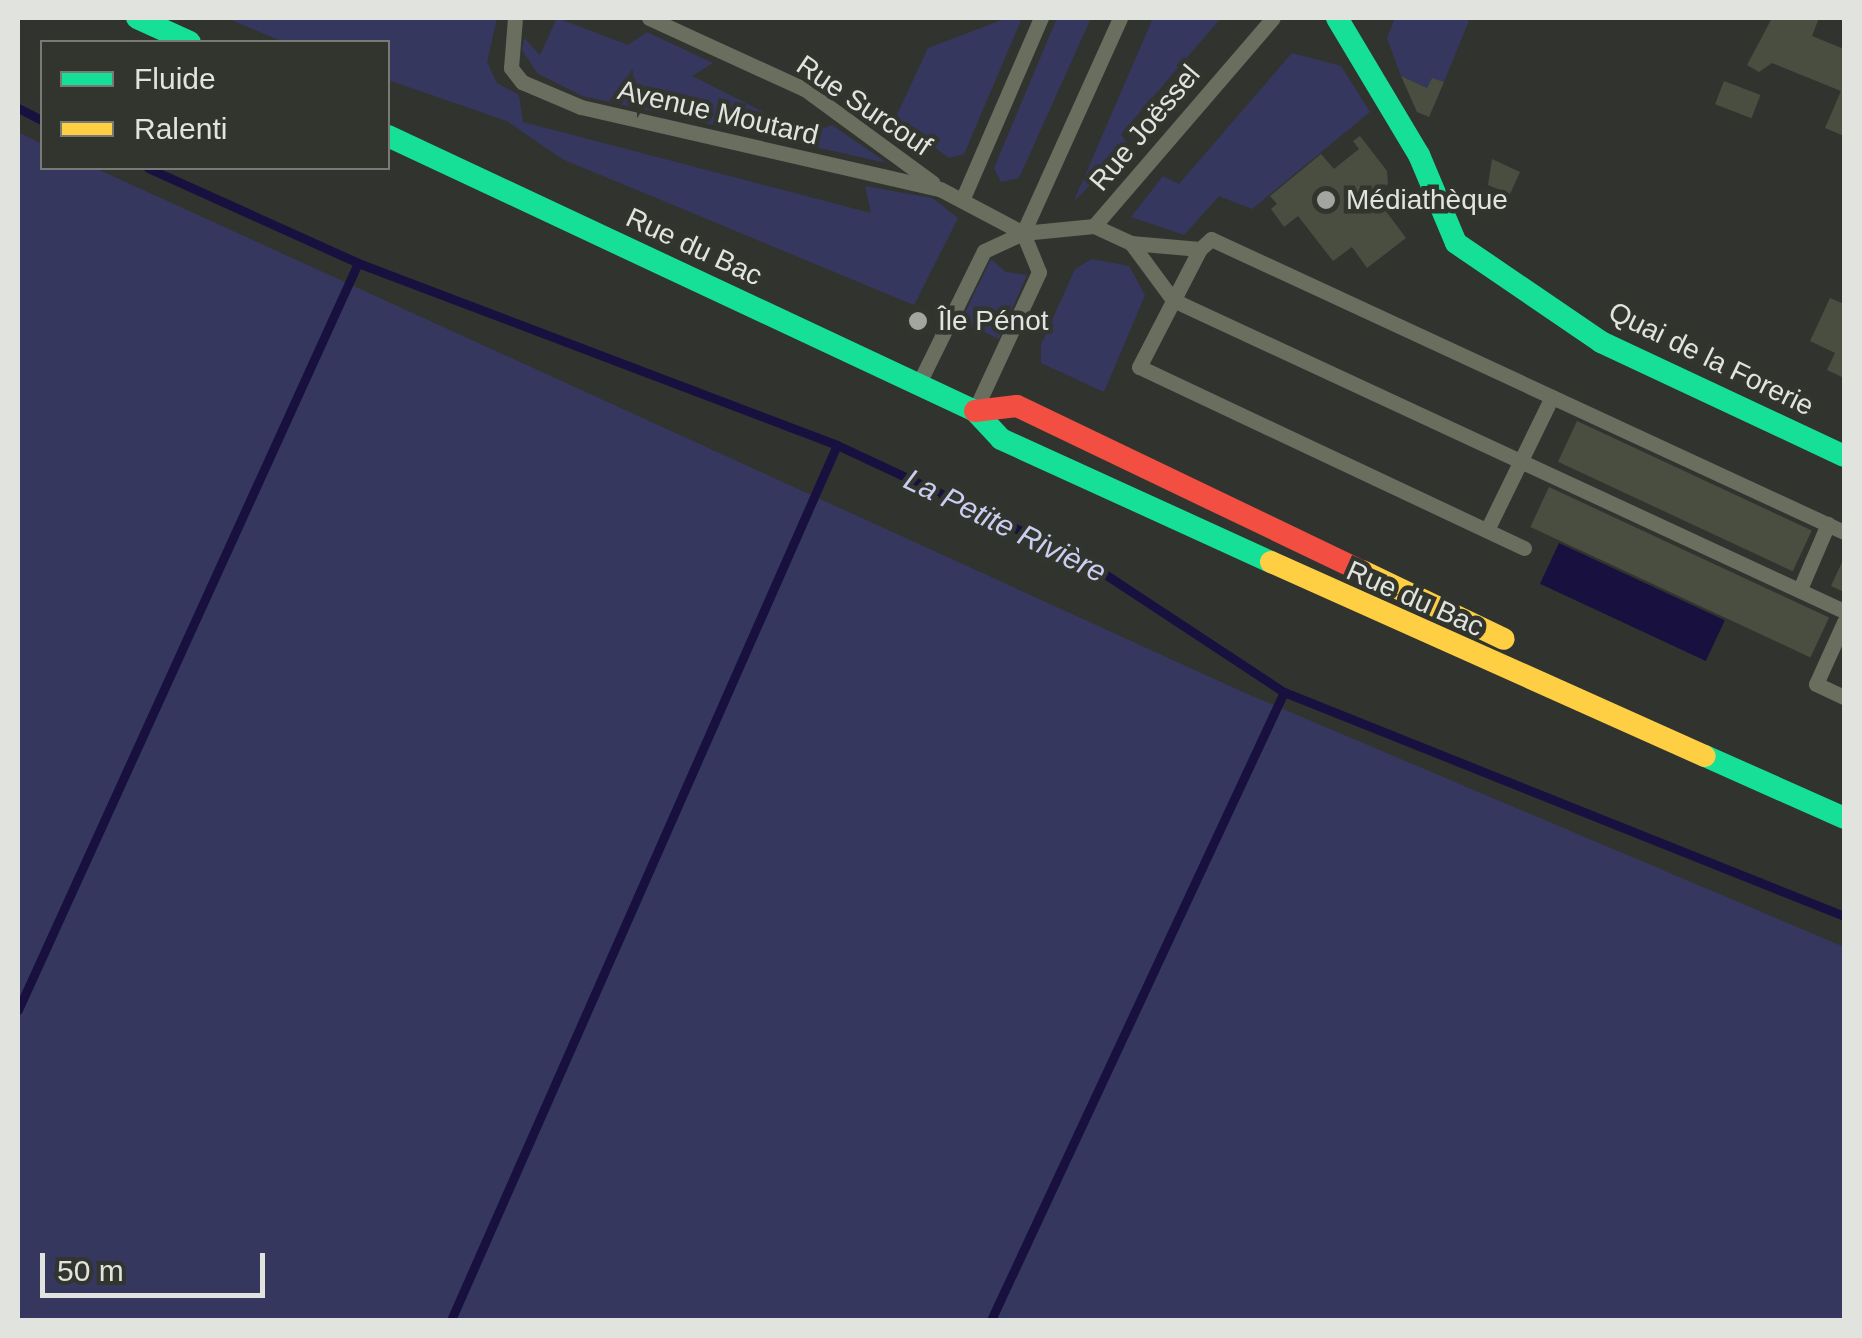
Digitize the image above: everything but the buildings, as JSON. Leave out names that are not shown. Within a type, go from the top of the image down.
[{"type":"main road","points":[[137,18],[186,40]]},
{"type":"main road","name":"Quai de la Forerie","points":[[1337,18],[1419,155],[1456,243],[1600,342],[1843,451]]},
{"type":"main road","name":"Rue du Bac","points":[[390,137],[975,411],[1002,439],[1060,468],[1844,818]]},
{"type":"main road","name":"Rue du Bac","points":[[975,411],[1017,406],[1672,721],[1844,794]]},
{"type":"lane","name":"Avenue Moutard","points":[[515,18],[507,52],[522,82],[581,107],[940,189]]},
{"type":"lane","name":"Rue Surcouf","points":[[649,18],[806,90],[940,189]]},
{"type":"lane","points":[[963,198],[1041,18]]},
{"type":"lane","points":[[1023,233],[1120,18]]},
{"type":"lane","name":"Rue Joëssel","points":[[1094,226],[1273,18]]},
{"type":"lane","points":[[940,189],[1023,233],[1039,272],[975,411]]},
{"type":"lane","points":[[918,386],[984,251],[1023,233],[1094,226],[1131,243],[1200,249]]},
{"type":"lane","points":[[1524,548],[1139,367],[1200,249],[1211,240],[1844,532]]},
{"type":"lane","points":[[1131,243],[1173,300],[1844,611]]},
{"type":"lane","points":[[1487,530],[1552,397]]},
{"type":"lane","points":[[1800,589],[1828,524]]},
{"type":"lane","points":[[1844,622],[1816,684],[1844,696]]},
{"type":"shaded area","points":[[227,18],[497,18],[487,62],[497,83],[519,95],[523,122],[871,213],[865,186],[932,198],[958,218],[914,305],[562,159],[507,121],[390,81],[390,40],[278,40]]},
{"type":"shaded area","points":[[557,18],[628,45],[647,32],[713,63],[692,76],[807,134],[832,125],[887,163],[582,96],[537,73],[522,50],[524,38],[540,55]]},
{"type":"shaded area","points":[[1007,18],[1022,18],[964,154],[949,158],[895,119],[928,48]]},
{"type":"shaded area","points":[[1057,18],[1091,18],[1019,178],[1001,182],[994,168]]},
{"type":"shaded area","points":[[1153,18],[1221,18],[1121,134],[1129,147],[1074,201]]},
{"type":"shaded area","points":[[1395,18],[1470,18],[1444,82],[1432,78],[1427,88],[1401,76],[1387,38]]},
{"type":"shaded area","points":[[1292,53],[1341,66],[1370,112],[1252,209],[1219,196],[1184,235],[1131,217],[1163,176],[1179,184]]},
{"type":"shaded area","points":[[18,132],[40,143],[40,170],[99,170],[1245,693],[1844,947],[1844,1320],[18,1320]]},
{"type":"shaded area","points":[[991,259],[1006,272],[1027,275],[999,339],[961,321]]},
{"type":"shaded area","points":[[1092,259],[1129,266],[1145,295],[1104,392],[1041,363],[1041,345],[1075,269]]},
{"type":"shaded area","points":[[1559,543],[1725,620],[1706,661],[1540,584]]},
{"type":"waterway","name":"La Petite Rivière","points":[[18,108],[40,119]]},
{"type":"waterway","name":"La Petite Rivière","points":[[152,170],[358,263],[837,445],[1082,559],[1284,692],[1844,916]]},
{"type":"waterway","points":[[18,1010],[358,263]]},
{"type":"waterway","points":[[451,1320],[837,445]]},
{"type":"waterway","points":[[991,1320],[1284,692]]},
{"type":"traffic: fast","points":[[137,18],[186,40]]},
{"type":"traffic: fast","points":[[1337,18],[1419,155],[1456,243],[1601,342],[1844,456]]},
{"type":"traffic: fast","points":[[390,137],[975,411],[1001,439],[1271,562]]},
{"type":"traffic: fast","points":[[1705,756],[1844,818]]},
{"type":"traffic: slow","points":[[1271,562],[1705,756]]},
{"type":"traffic: slow","points":[[1362,571],[1504,639]]},
{"type":"traffic: jam","points":[[975,411],[1017,406],[1362,571]]},
{"type":"place","name":"Médiathèque","points":[[1326,200]]},
{"type":"place","name":"Île Pénot","points":[[918,321]]}]
